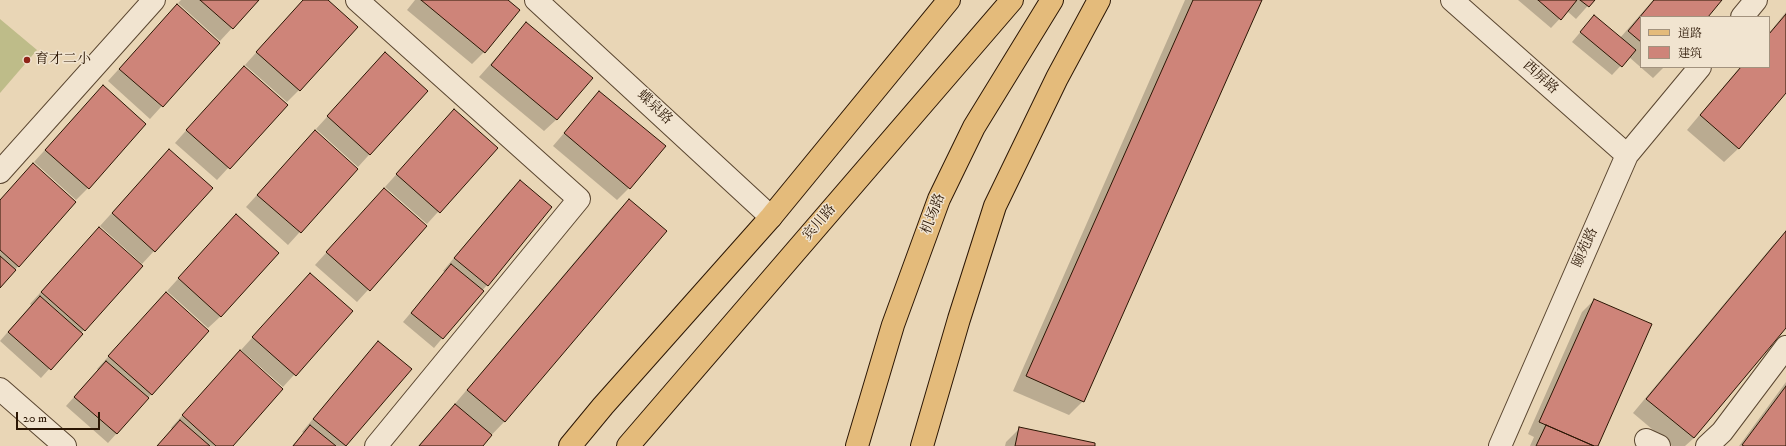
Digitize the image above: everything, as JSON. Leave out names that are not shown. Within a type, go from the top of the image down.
[{"type":"main road","points":[[570,446],[603,406],[771,217],[949,0]]},
{"type":"main road","name":"宾川路","points":[[628,446],[1012,0]]},
{"type":"main road","name":"机场路","points":[[857,446],[893,325],[939,199],[974,127],[1052,0]]},
{"type":"main road","points":[[922,446],[959,319],[995,206],[1057,78],[1099,0]]},
{"type":"street","points":[[0,172],[154,0]]},
{"type":"street","points":[[357,0],[579,199],[376,446]]},
{"type":"street","name":"蝶泉路","points":[[536,0],[771,217]]},
{"type":"street","name":"西屏路","points":[[1452,0],[1627,155]]},
{"type":"street","points":[[1743,16],[1756,0]]},
{"type":"street","name":"颐苑路","points":[[1500,446],[1627,155],[1699,68]]},
{"type":"street","points":[[1707,446],[1722,432],[1786,347]]},
{"type":"street","points":[[0,389],[65,446]]},
{"type":"shaded area","points":[[0,19],[37,50],[0,93]]},
{"type":"building","points":[[200,0],[259,0],[233,29]]},
{"type":"building","points":[[303,0],[328,0],[358,27],[300,91],[256,52]]},
{"type":"building","points":[[421,0],[508,0],[520,10],[485,53]]},
{"type":"building","points":[[1193,0],[1262,0],[1084,402],[1026,376]]},
{"type":"building","points":[[1538,0],[1577,0],[1561,20]]},
{"type":"building","points":[[1580,0],[1595,0],[1589,7]]},
{"type":"building","points":[[1654,0],[1722,0],[1709,16],[1641,16]]},
{"type":"building","points":[[177,4],[220,43],[163,107],[119,69]]},
{"type":"building","points":[[1786,14],[1786,93],[1739,149],[1700,115],[1740,68],[1770,68],[1770,33]]},
{"type":"building","points":[[1594,15],[1636,50],[1622,67],[1580,32]]},
{"type":"building","points":[[1640,17],[1640,41],[1628,31]]},
{"type":"building","points":[[526,22],[593,78],[557,120],[491,65]]},
{"type":"building","points":[[385,52],[428,91],[370,155],[327,116]]},
{"type":"building","points":[[244,66],[288,105],[230,169],[186,130]]},
{"type":"building","points":[[103,85],[146,124],[89,189],[45,150]]},
{"type":"building","points":[[599,91],[666,146],[630,189],[564,133]]},
{"type":"building","points":[[454,109],[498,148],[440,213],[396,174]]},
{"type":"building","points":[[315,130],[358,169],[301,233],[257,195]]},
{"type":"building","points":[[169,149],[213,188],[155,252],[112,213]]},
{"type":"building","points":[[33,163],[76,202],[19,267],[0,250],[0,200]]},
{"type":"building","points":[[520,180],[552,207],[488,286],[454,258]]},
{"type":"building","points":[[384,188],[427,226],[370,291],[326,252]]},
{"type":"building","points":[[629,199],[667,231],[505,422],[467,390]]},
{"type":"building","points":[[236,214],[279,253],[221,317],[178,278]]},
{"type":"building","points":[[99,227],[143,266],[85,331],[41,292]]},
{"type":"building","points":[[1786,231],[1786,328],[1694,438],[1646,399]]},
{"type":"building","points":[[0,256],[16,270],[0,288]]},
{"type":"building","points":[[451,264],[484,291],[443,339],[411,313]]},
{"type":"building","points":[[310,273],[353,311],[296,376],[252,337]]},
{"type":"building","points":[[166,292],[209,331],[152,395],[108,356]]},
{"type":"building","points":[[40,296],[83,334],[51,370],[8,332]]},
{"type":"building","points":[[1594,299],[1652,324],[1598,446],[1594,446],[1539,422]]},
{"type":"building","points":[[378,341],[412,369],[346,446],[313,419]]},
{"type":"building","points":[[240,350],[283,389],[233,446],[216,446],[182,415]]},
{"type":"building","points":[[106,361],[149,398],[117,434],[74,397]]},
{"type":"building","points":[[1786,386],[1786,446],[1742,445]]},
{"type":"building","points":[[455,404],[492,435],[483,446],[419,446]]},
{"type":"building","points":[[180,420],[210,446],[157,446]]},
{"type":"building","points":[[310,425],[336,446],[293,446]]},
{"type":"building","points":[[1546,425],[1594,446],[1536,446]]},
{"type":"building","points":[[1019,427],[1095,443],[1095,446],[1015,446]]},
{"type":"place","name":"育才二小","points":[[27,60]]}]
